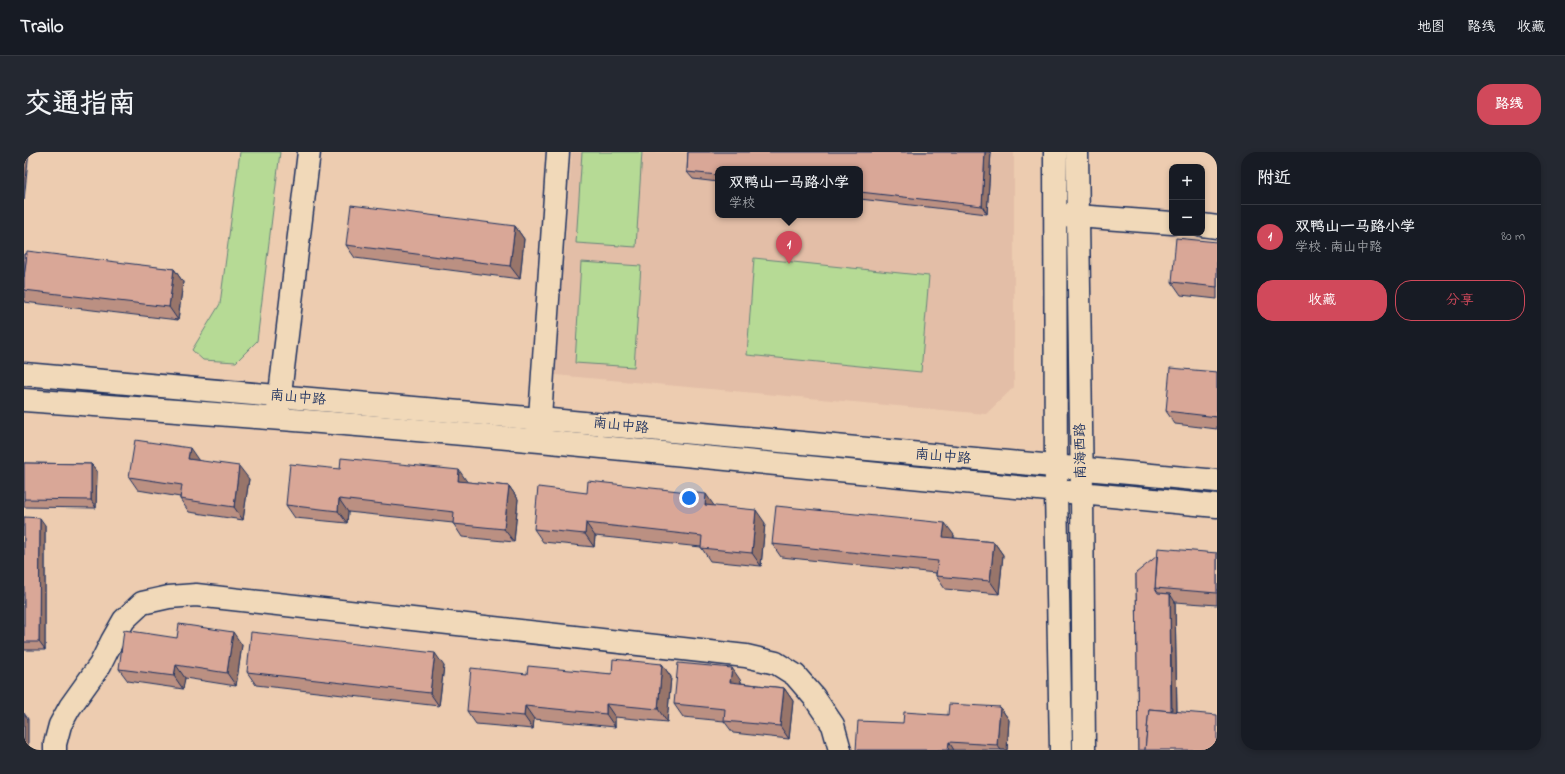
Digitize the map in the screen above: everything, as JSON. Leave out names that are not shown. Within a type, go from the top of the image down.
[{"type":"street","points":[[278,407],[309,152]]},
{"type":"street","points":[[539,441],[558,152]]},
{"type":"street","name":"南海西路","points":[[1055,152],[1056,492],[1061,750]]},
{"type":"street","name":"南海西路","points":[[1077,152],[1082,470],[1084,750]]},
{"type":"street","points":[[1055,215],[1169,223]]},
{"type":"street","points":[[1205,225],[1217,226]]},
{"type":"street","name":"南山中路","points":[[24,374],[60,376],[278,407],[539,441],[1056,492],[1217,506]]},
{"type":"street","name":"南山中路","points":[[24,400],[278,407],[540,418],[1082,470],[1217,481]]},
{"type":"street","points":[[55,750],[60,725],[100,665],[124,620],[142,604],[169,597],[196,595],[746,656],[776,664],[795,675],[814,696],[834,725],[840,750]]},
{"type":"shaded area","points":[[572,152],[1014,152],[1014,387],[986,414],[555,375]]},
{"type":"green space","points":[[240,152],[280,152],[257,341],[236,362],[203,360],[192,350],[220,304]]},
{"type":"green space","points":[[582,152],[642,152],[636,247],[576,243]]},
{"type":"green space","points":[[754,258],[929,276],[921,372],[747,355]]},
{"type":"green space","points":[[581,262],[641,266],[634,367],[575,363]]},
{"type":"building","points":[[688,152],[985,152],[982,206],[863,192],[863,166],[715,166],[715,175],[687,172]]},
{"type":"building","points":[[351,205],[515,226],[510,266],[346,245]]},
{"type":"building","points":[[1176,238],[1217,242],[1217,287],[1172,282]]},
{"type":"building","points":[[27,251],[174,269],[169,307],[24,290]]},
{"type":"building","points":[[24,254],[27,254],[24,277]]},
{"type":"building","points":[[1170,368],[1217,372],[1217,417],[1166,411]]},
{"type":"building","points":[[135,440],[190,448],[188,459],[239,466],[234,507],[180,499],[182,485],[129,477]]},
{"type":"building","points":[[341,458],[459,470],[458,481],[509,486],[504,529],[453,524],[454,512],[339,499],[338,511],[286,505],[290,464],[340,469]]},
{"type":"building","points":[[24,463],[91,464],[91,500],[24,499]]},
{"type":"building","points":[[588,481],[706,494],[705,505],[756,510],[752,553],[701,548],[702,536],[586,523],[585,534],[534,529],[538,487],[587,493]]},
{"type":"building","points":[[776,506],[945,523],[943,537],[994,542],[990,581],[936,576],[938,561],[772,544]]},
{"type":"building","points":[[24,517],[40,518],[39,642],[24,642]]},
{"type":"building","points":[[1158,548],[1217,553],[1217,593],[1155,588]]},
{"type":"building","points":[[1157,556],[1155,588],[1158,593],[1170,594],[1171,711],[1149,709],[1145,750],[1138,750],[1136,573]]},
{"type":"building","points":[[179,624],[233,632],[227,673],[176,665],[174,676],[119,669],[124,630],[177,638]]},
{"type":"building","points":[[251,632],[435,653],[430,693],[247,672]]},
{"type":"building","points":[[613,659],[662,664],[658,709],[606,704],[606,714],[525,706],[524,716],[467,711],[471,668],[527,674],[528,666],[612,674]]},
{"type":"building","points":[[678,663],[732,668],[730,682],[784,688],[780,726],[724,721],[725,709],[674,704]]},
{"type":"building","points":[[949,704],[1000,707],[997,745],[949,742],[948,750],[856,750],[858,721],[903,723],[904,712],[948,715]]},
{"type":"building","points":[[1149,709],[1217,715],[1217,750],[1145,750]]},
{"type":"place","name":"双鸭山一马路小学","points":[[789,264]]}]
